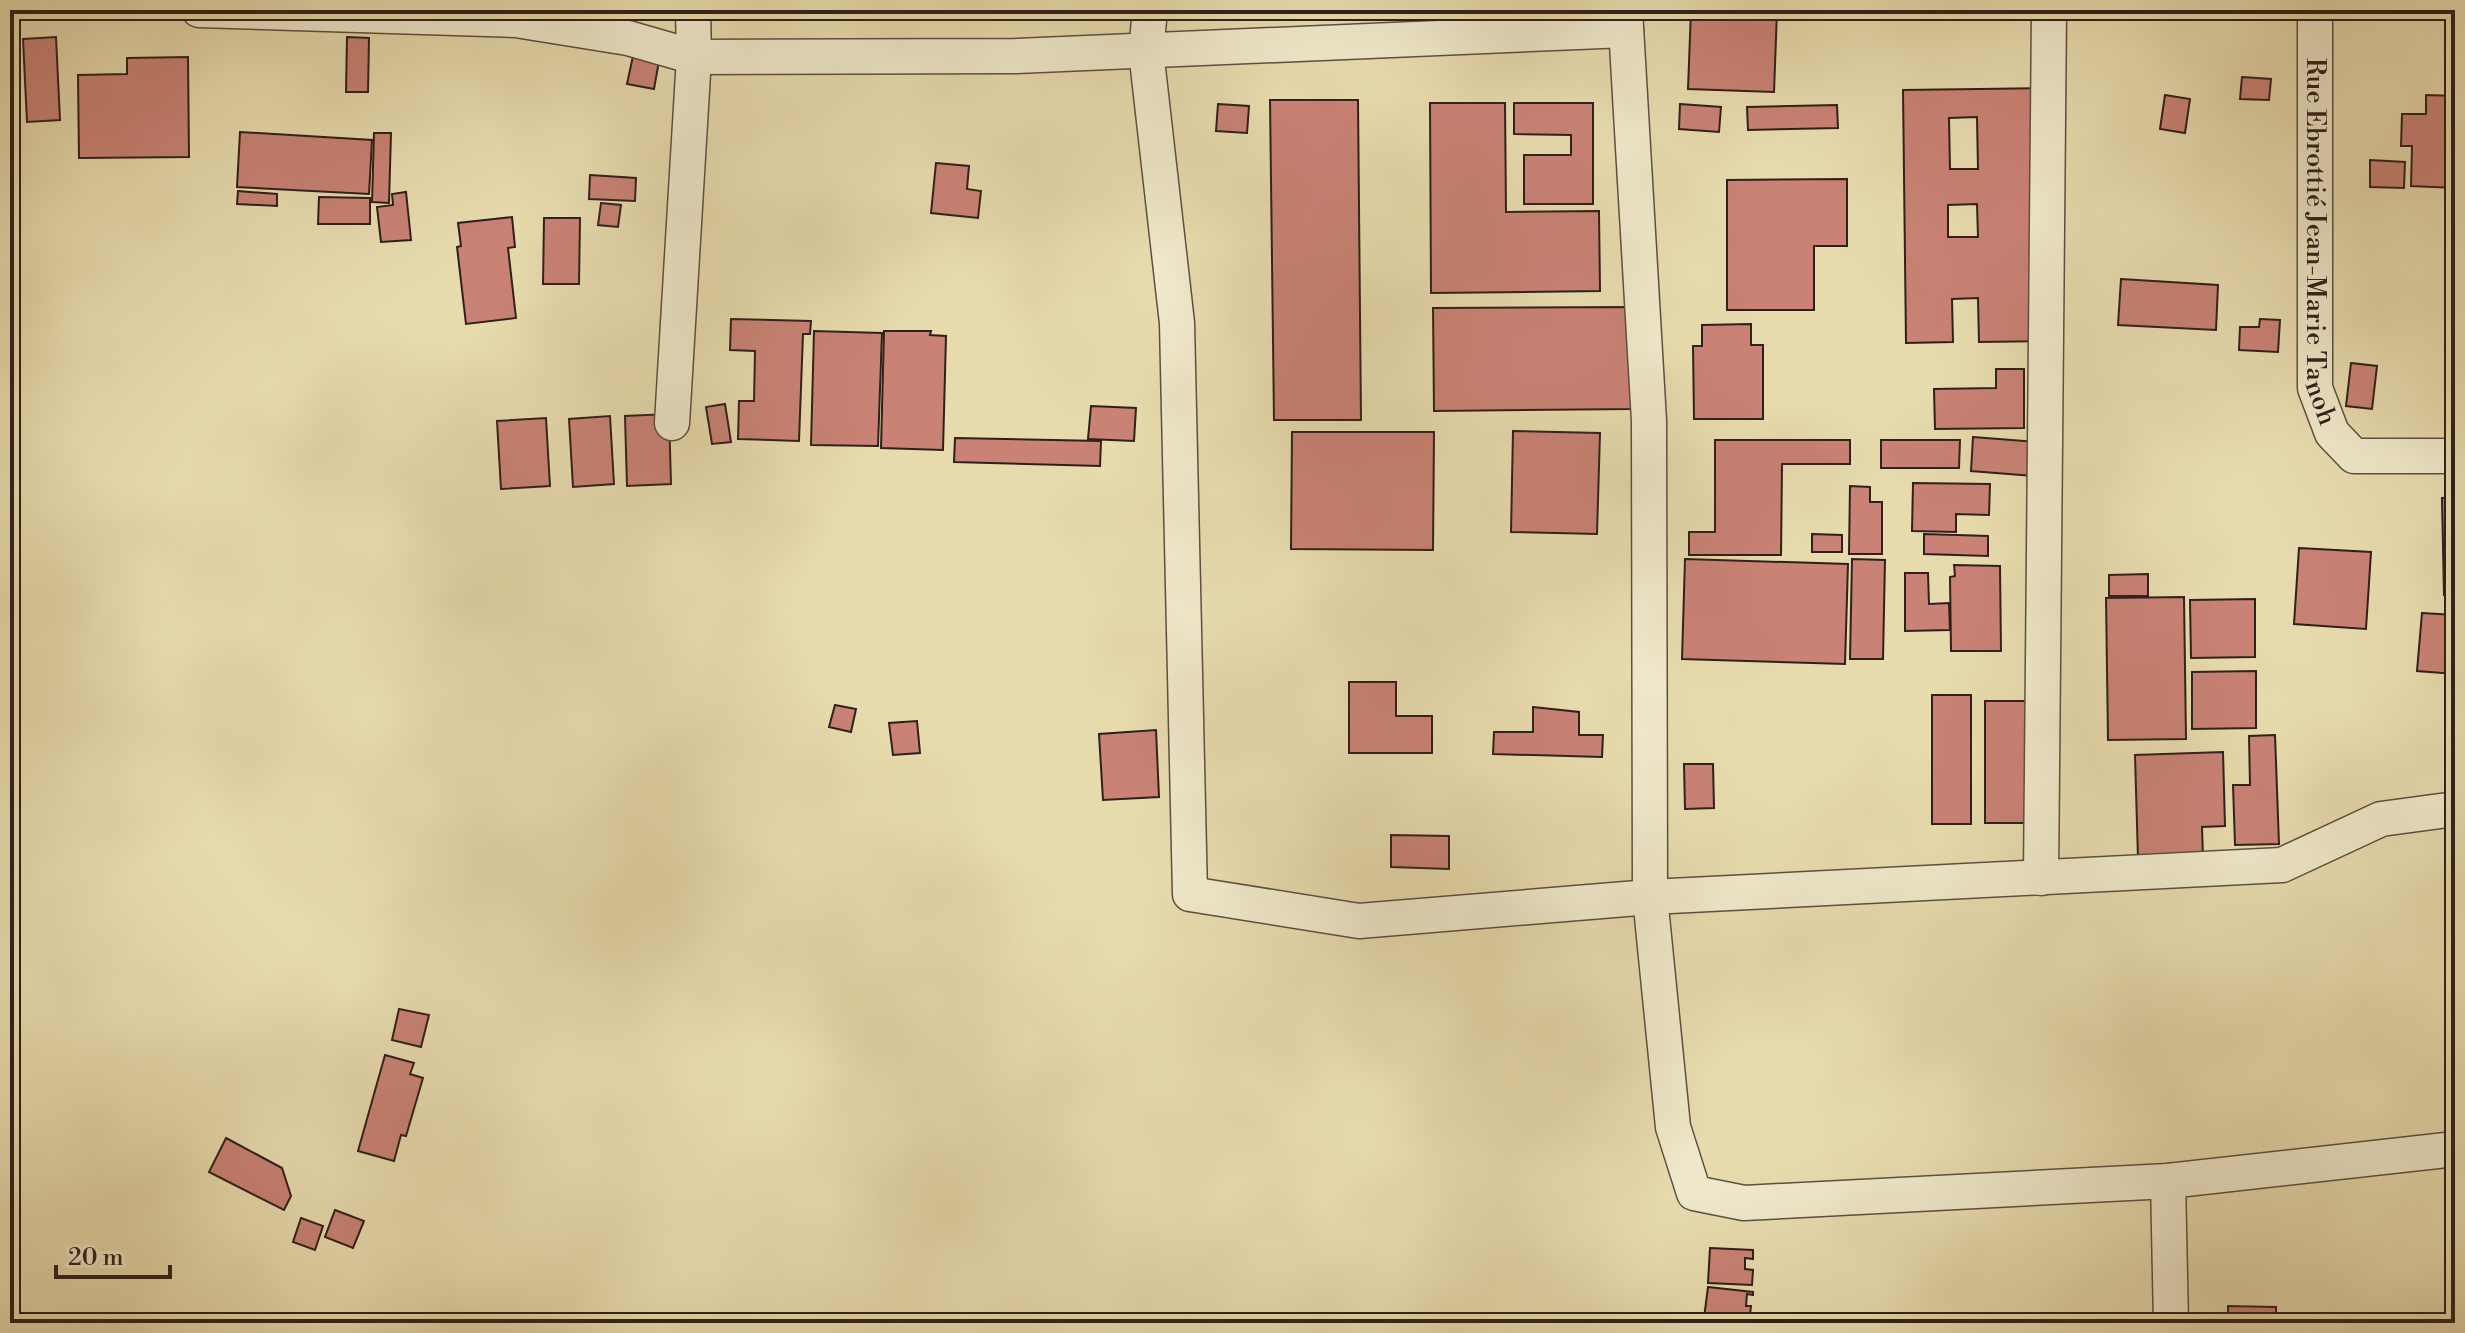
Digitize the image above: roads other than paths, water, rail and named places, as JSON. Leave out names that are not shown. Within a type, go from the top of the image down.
[{"type":"street","points":[[672,423],[694,57],[693,10]]},
{"type":"street","points":[[1150,10],[1146,51],[1177,323],[1190,894],[1359,921],[1650,897],[2282,865],[2381,819],[2455,809]]},
{"type":"street","points":[[2041,878],[2049,10]]},
{"type":"street","name":"Rue Ebrottié Jean-Marie Tanoh","points":[[2315,10],[2315,388],[2332,433],[2354,456],[2455,456]]},
{"type":"street","points":[[221,11],[516,20],[628,38],[694,57],[1016,56],[1146,51],[1626,20],[1649,421],[1650,897],[1673,1127],[1694,1193],[1744,1203],[2168,1181],[2455,1149]]},
{"type":"street","points":[[2168,1181],[2171,1323]]}]
